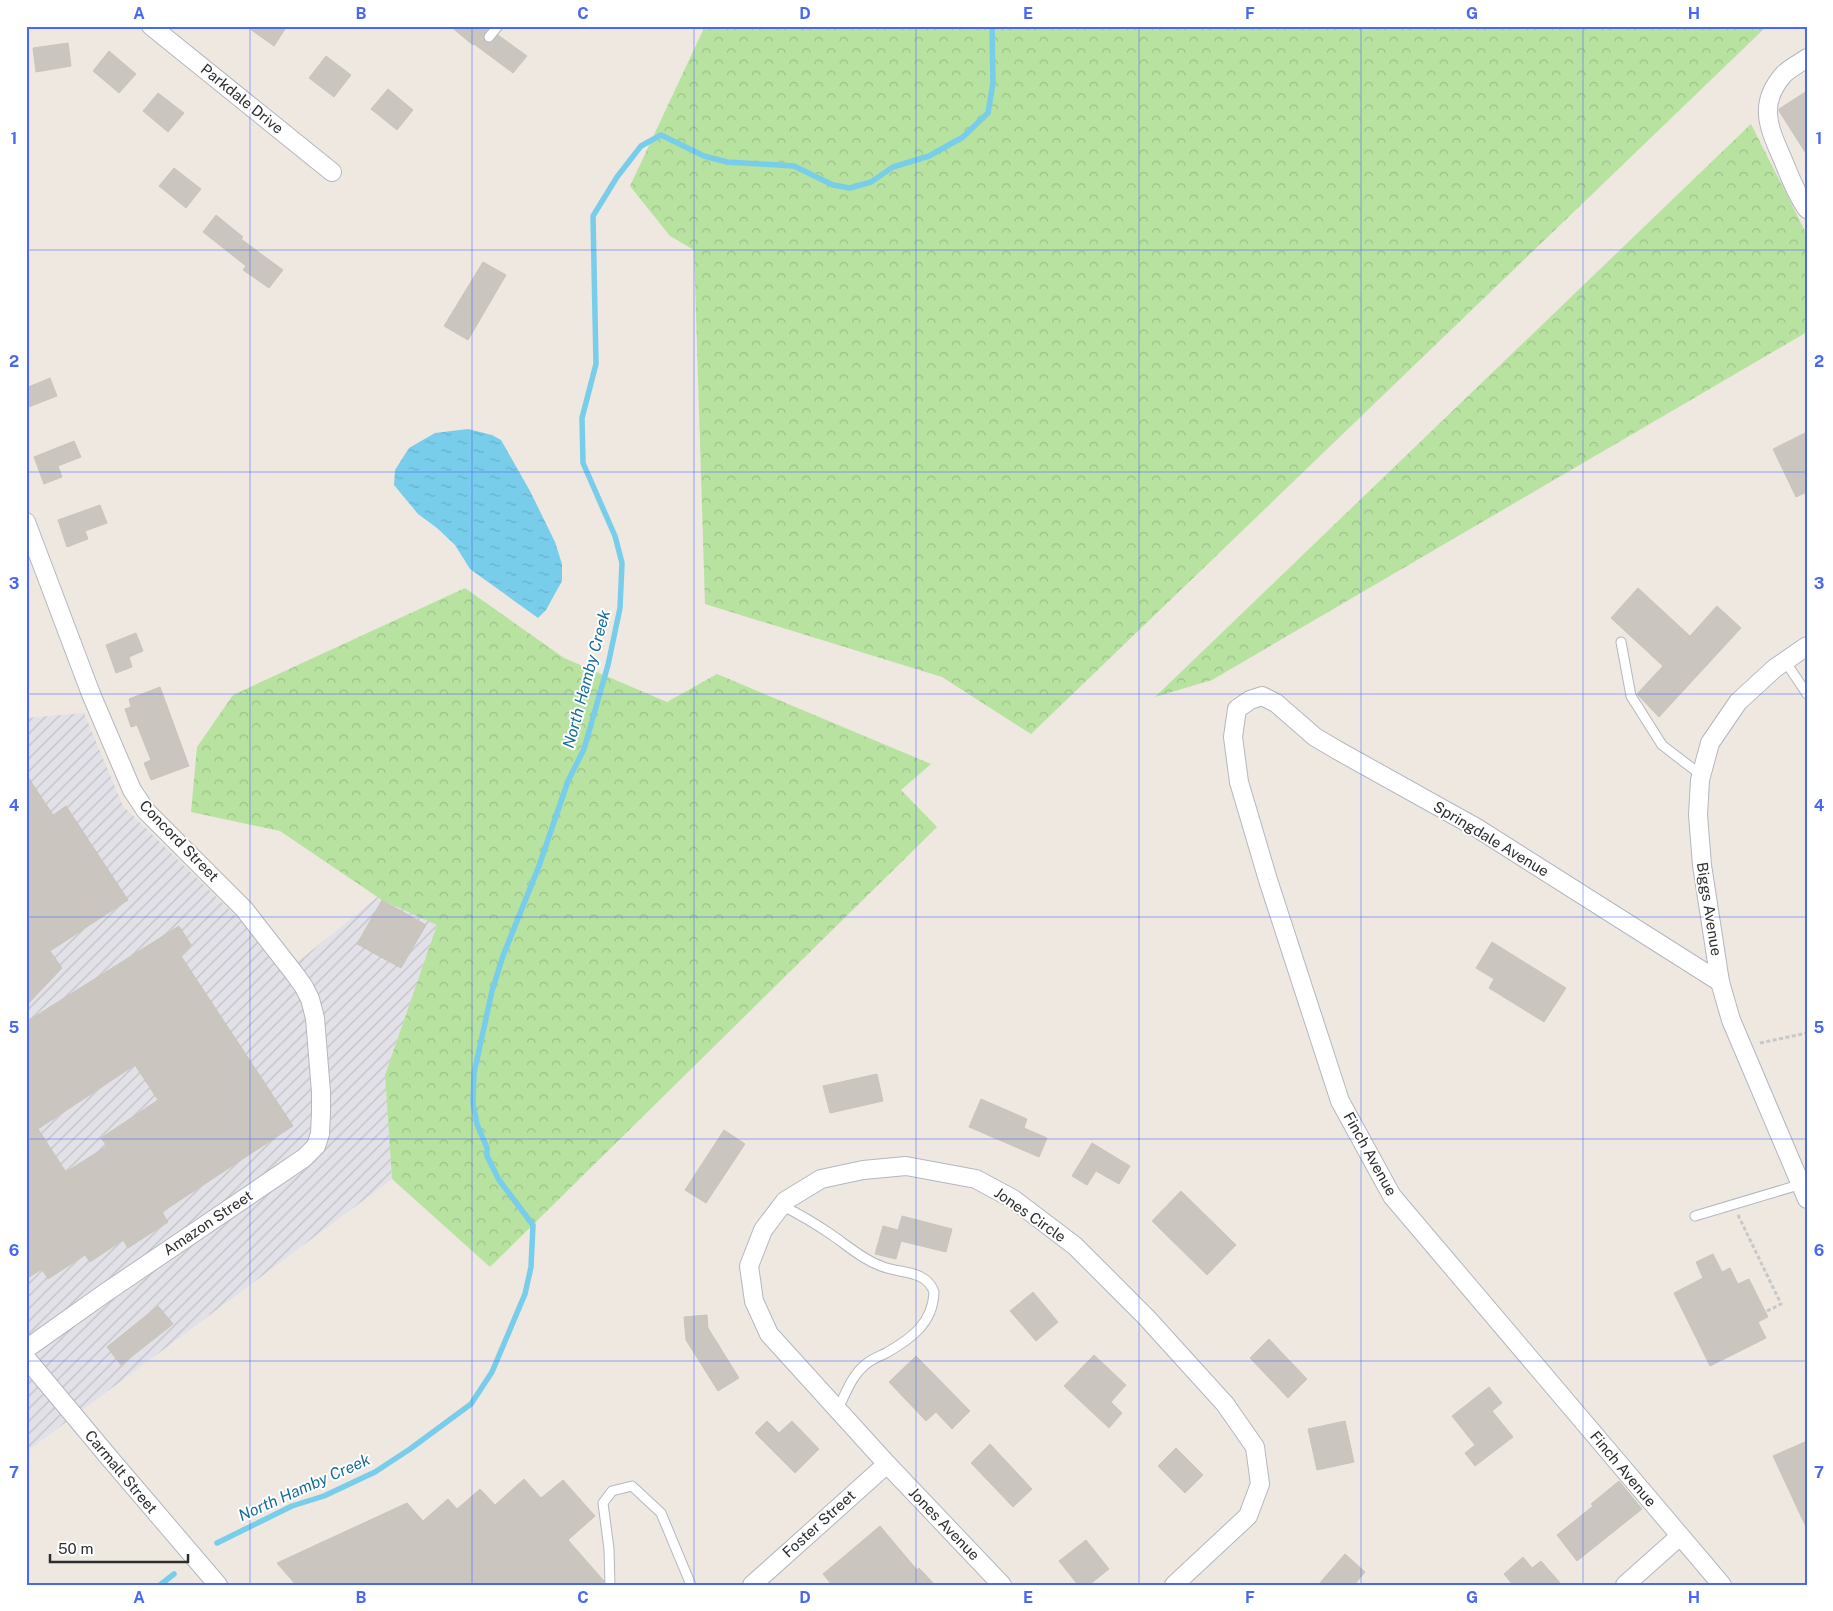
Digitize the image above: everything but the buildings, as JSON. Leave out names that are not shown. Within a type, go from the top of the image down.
[{"type":"street","name":"Parkdale Drive","points":[[151,26],[332,172]]},
{"type":"street","points":[[1807,58],[1785,73],[1773,90],[1766,110],[1770,130],[1798,197],[1807,209]]},
{"type":"street","name":"Concord Street","points":[[26,522],[91,694],[132,790],[146,811],[244,909],[304,986],[315,1018],[319,1059]]},
{"type":"street","name":"Biggs Avenue","points":[[1805,1188],[1742,1047],[1731,1020],[1720,982],[1702,865],[1698,815],[1701,775],[1710,743],[1738,702],[1775,668],[1807,646]]},
{"type":"street","name":"Springdale Avenue","points":[[1262,696],[1276,703],[1315,737],[1477,828],[1720,982]]},
{"type":"street","name":"Finch Avenue","points":[[1262,696],[1250,700],[1236,709],[1233,737],[1239,782],[1268,880],[1340,1101],[1392,1196],[1722,1585]]},
{"type":"street","name":"Amazon Street","points":[[26,1349],[304,1158],[316,1146],[320,1134],[321,1092],[319,1059]]},
{"type":"street","name":"Jones Circle","points":[[886,1464],[769,1334],[754,1301],[749,1266],[763,1230],[781,1205],[821,1179],[863,1170],[906,1166],[976,1179],[1013,1199],[1075,1246],[1146,1317],[1225,1404],[1255,1448],[1260,1484],[1248,1516],[1174,1585]]},
{"type":"street","name":"Carmalt Street","points":[[26,1358],[112,1462],[218,1585]]},
{"type":"street","name":"Foster Street","points":[[752,1585],[886,1464]]},
{"type":"street","name":"Jones Avenue","points":[[886,1464],[1002,1585]]},
{"type":"street","points":[[1625,1585],[1680,1536]]},
{"type":"lane","points":[[489,37],[498,26]]},
{"type":"lane","points":[[1621,642],[1631,696],[1662,745],[1701,775]]},
{"type":"lane","points":[[1785,661],[1807,694]]},
{"type":"lane","points":[[1695,1216],[1805,1188]]},
{"type":"lane","points":[[781,1205],[820,1227],[872,1263],[888,1270],[918,1275],[924,1278],[929,1282],[934,1292],[932,1307],[921,1328],[907,1340],[867,1363],[853,1379],[838,1410]]},
{"type":"lane","points":[[610,1585],[609,1549],[603,1503],[612,1491],[632,1486],[661,1513],[691,1585]]},
{"type":"path","points":[[1742,1047],[1807,1033]]},
{"type":"path","points":[[1733,1205],[1781,1304],[1765,1312]]},
{"type":"shaded area","points":[[84,713],[123,806],[242,922],[284,973],[380,895],[437,925],[385,1075],[392,1179],[26,1452],[26,718]]},
{"type":"green space","points":[[705,26],[1767,26],[1031,734],[942,677],[705,604],[694,250],[670,236],[630,186]]},
{"type":"green space","points":[[1751,124],[1807,235],[1807,332],[1212,680],[1155,697]]},
{"type":"green space","points":[[465,588],[564,658],[667,702],[717,674],[931,764],[901,790],[937,827],[490,1267],[392,1179],[385,1075],[437,925],[382,900],[280,831],[191,812],[197,747],[233,695]]},
{"type":"water","points":[[468,429],[492,435],[501,440],[530,491],[555,542],[562,564],[562,581],[546,610],[538,618],[470,569],[455,545],[418,514],[394,485],[395,470],[409,448],[435,433]]},
{"type":"waterway","name":"North Hamby Creek","points":[[217,1543],[292,1506],[324,1496],[375,1472],[471,1404],[492,1372],[525,1294],[531,1267],[533,1225],[499,1180],[487,1156],[487,1148],[477,1124],[473,1103],[474,1073],[492,991],[503,956],[539,866],[568,781],[584,749],[608,665],[620,608],[622,563],[615,536],[583,463],[582,418],[596,364],[593,216],[617,177],[641,146],[661,135],[704,156],[727,162],[794,166],[833,185],[850,188],[871,182],[893,167],[929,156],[963,137],[988,113],[993,83],[992,26]]},
{"type":"waterway","name":"North Hamby Creek","points":[[160,1585],[174,1574]]}]
